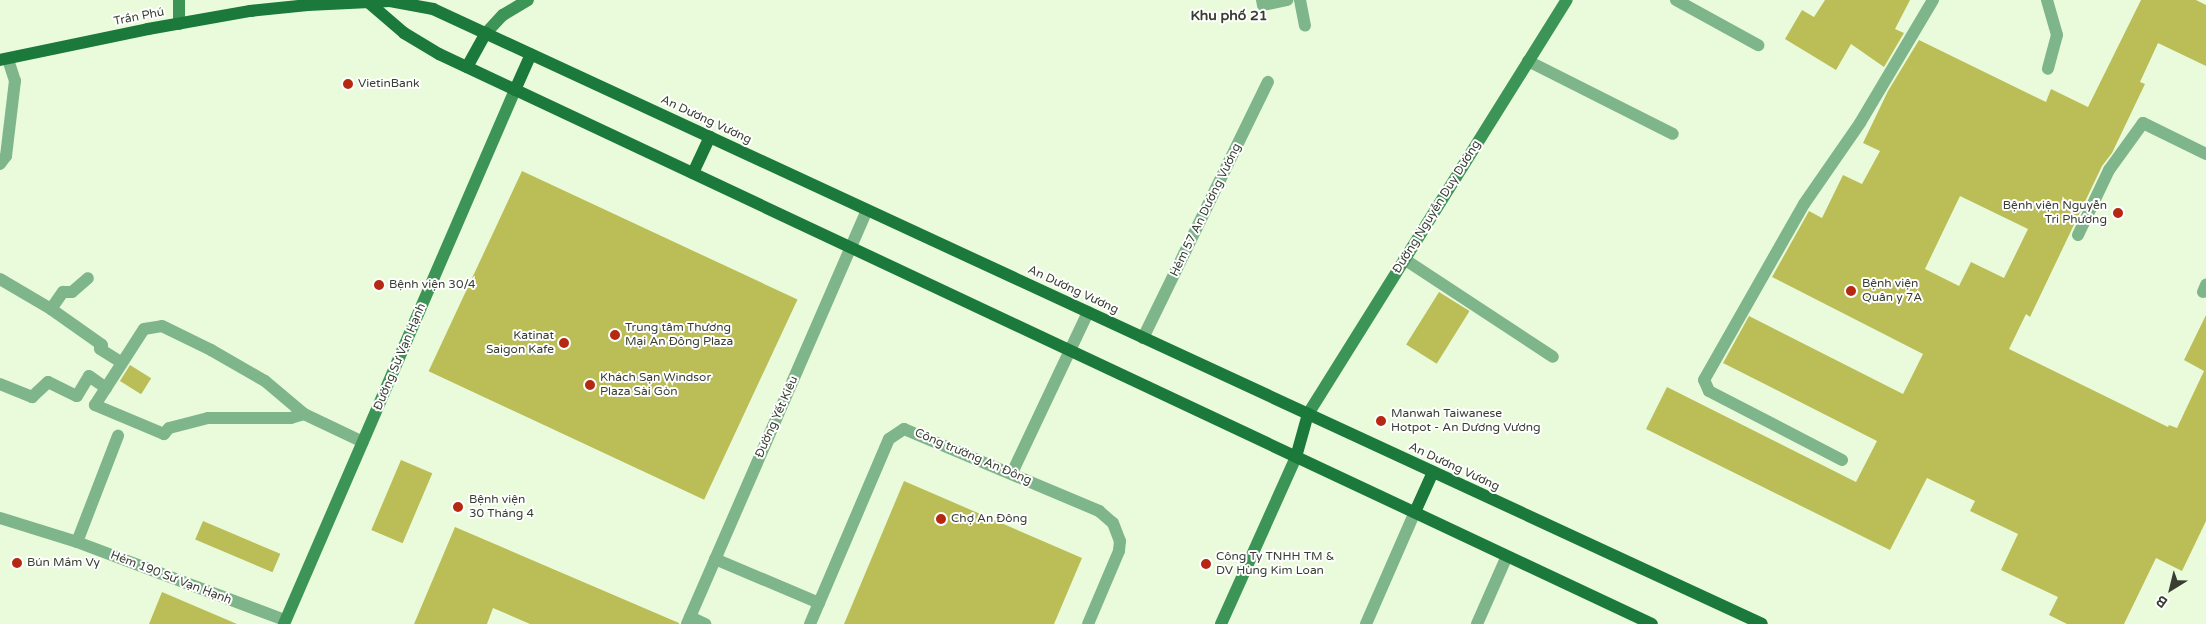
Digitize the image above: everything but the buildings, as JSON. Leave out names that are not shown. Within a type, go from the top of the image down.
[{"type":"main road","name":"Trần Phú","points":[[4,60],[250,11],[368,1]]},
{"type":"main road","name":"An Dương Vương","points":[[368,1],[412,4],[433,9],[1762,624]]},
{"type":"main road","points":[[368,1],[404,33],[467,67],[1652,624]]},
{"type":"main road","points":[[467,67],[486,33]]},
{"type":"main road","points":[[515,90],[531,54]]},
{"type":"main road","points":[[693,173],[710,137]]},
{"type":"main road","points":[[1296,457],[1308,414]]},
{"type":"main road","points":[[1415,512],[1433,472]]},
{"type":"street","points":[[179,0],[179,24]]},
{"type":"street","points":[[486,33],[503,15],[528,0]]},
{"type":"street","points":[[1262,0],[1263,5],[1287,0]]},
{"type":"street","points":[[1300,0],[1306,26]]},
{"type":"street","name":"Đường Nguyễn Duy Dương","points":[[1308,414],[1566,0]]},
{"type":"street","points":[[1676,0],[1758,45]]},
{"type":"street","points":[[1842,460],[1708,391],[1704,380],[1804,204],[1860,123],[1933,0]]},
{"type":"street","points":[[2047,0],[2056,35],[2048,69]]},
{"type":"street","points":[[0,164],[6,156],[15,82],[4,60]]},
{"type":"street","points":[[1528,60],[1673,134]]},
{"type":"street","name":"Hẻm 57 An Dương Vương","points":[[1143,338],[1268,82]]},
{"type":"street","name":"Đường Sư Vạn Hạnh","points":[[284,622],[515,90]]},
{"type":"street","points":[[2078,235],[2109,170],[2143,123],[2206,154]]},
{"type":"street","name":"Đường Yết Kiêu","points":[[688,621],[867,210]]},
{"type":"street","points":[[1404,259],[1553,357]]},
{"type":"street","points":[[51,309],[62,292],[72,292],[88,278]]},
{"type":"street","points":[[0,280],[51,309],[102,345],[100,349],[121,362]]},
{"type":"street","points":[[1012,473],[1088,312]]},
{"type":"street","points":[[304,414],[291,418],[208,418],[169,428],[164,434],[95,405],[144,329],[162,326],[210,350],[265,382],[304,414],[363,442]]},
{"type":"street","points":[[0,384],[32,397],[48,382],[77,396],[89,376],[106,388]]},
{"type":"street","name":"Công trường An Đông","points":[[810,624],[889,439],[896,432],[904,429],[913,431],[1098,511],[1113,523],[1118,531],[1119,551],[1088,624]]},
{"type":"street","points":[[77,542],[118,436]]},
{"type":"street","points":[[1221,624],[1296,457]]},
{"type":"street","points":[[1366,624],[1415,512]]},
{"type":"street","name":"Hẻm 190 Sư Vạn Hạnh","points":[[0,518],[77,542],[284,622]]},
{"type":"street","points":[[1477,624],[1507,556]]},
{"type":"street","points":[[715,559],[819,603]]},
{"type":"street","points":[[688,621],[705,624]]},
{"type":"place","name":"VietinBank","points":[[348,84]]},
{"type":"place","name":"Bệnh viện Nguyễn Tri Phương","points":[[2118,213]]},
{"type":"place","name":"Bệnh viện 30/4","points":[[379,285]]},
{"type":"place","name":"Bệnh viện Quân y 7A","points":[[1851,291]]},
{"type":"place","name":"Trung tâm Thương Mại An Đông Plaza","points":[[615,335]]},
{"type":"place","name":"Katinat Saigon Kafe","points":[[564,343]]},
{"type":"place","name":"Khách Sạn Windsor Plaza Sài Gòn","points":[[590,385]]},
{"type":"place","name":"Manwah Taiwanese Hotpot - An Dương Vương","points":[[1381,421]]},
{"type":"place","name":"Bệnh viện 30 Tháng 4","points":[[458,507]]},
{"type":"place","name":"Chợ An Đông","points":[[941,519]]},
{"type":"place","name":"Bún Mắm Vy","points":[[17,563]]},
{"type":"place","name":"Công Ty TNHH TM & DV Hùng Kim Loan","points":[[1206,564]]},
{"type":"district","name":"Khu phố 21","points":[[1229,16]]}]
